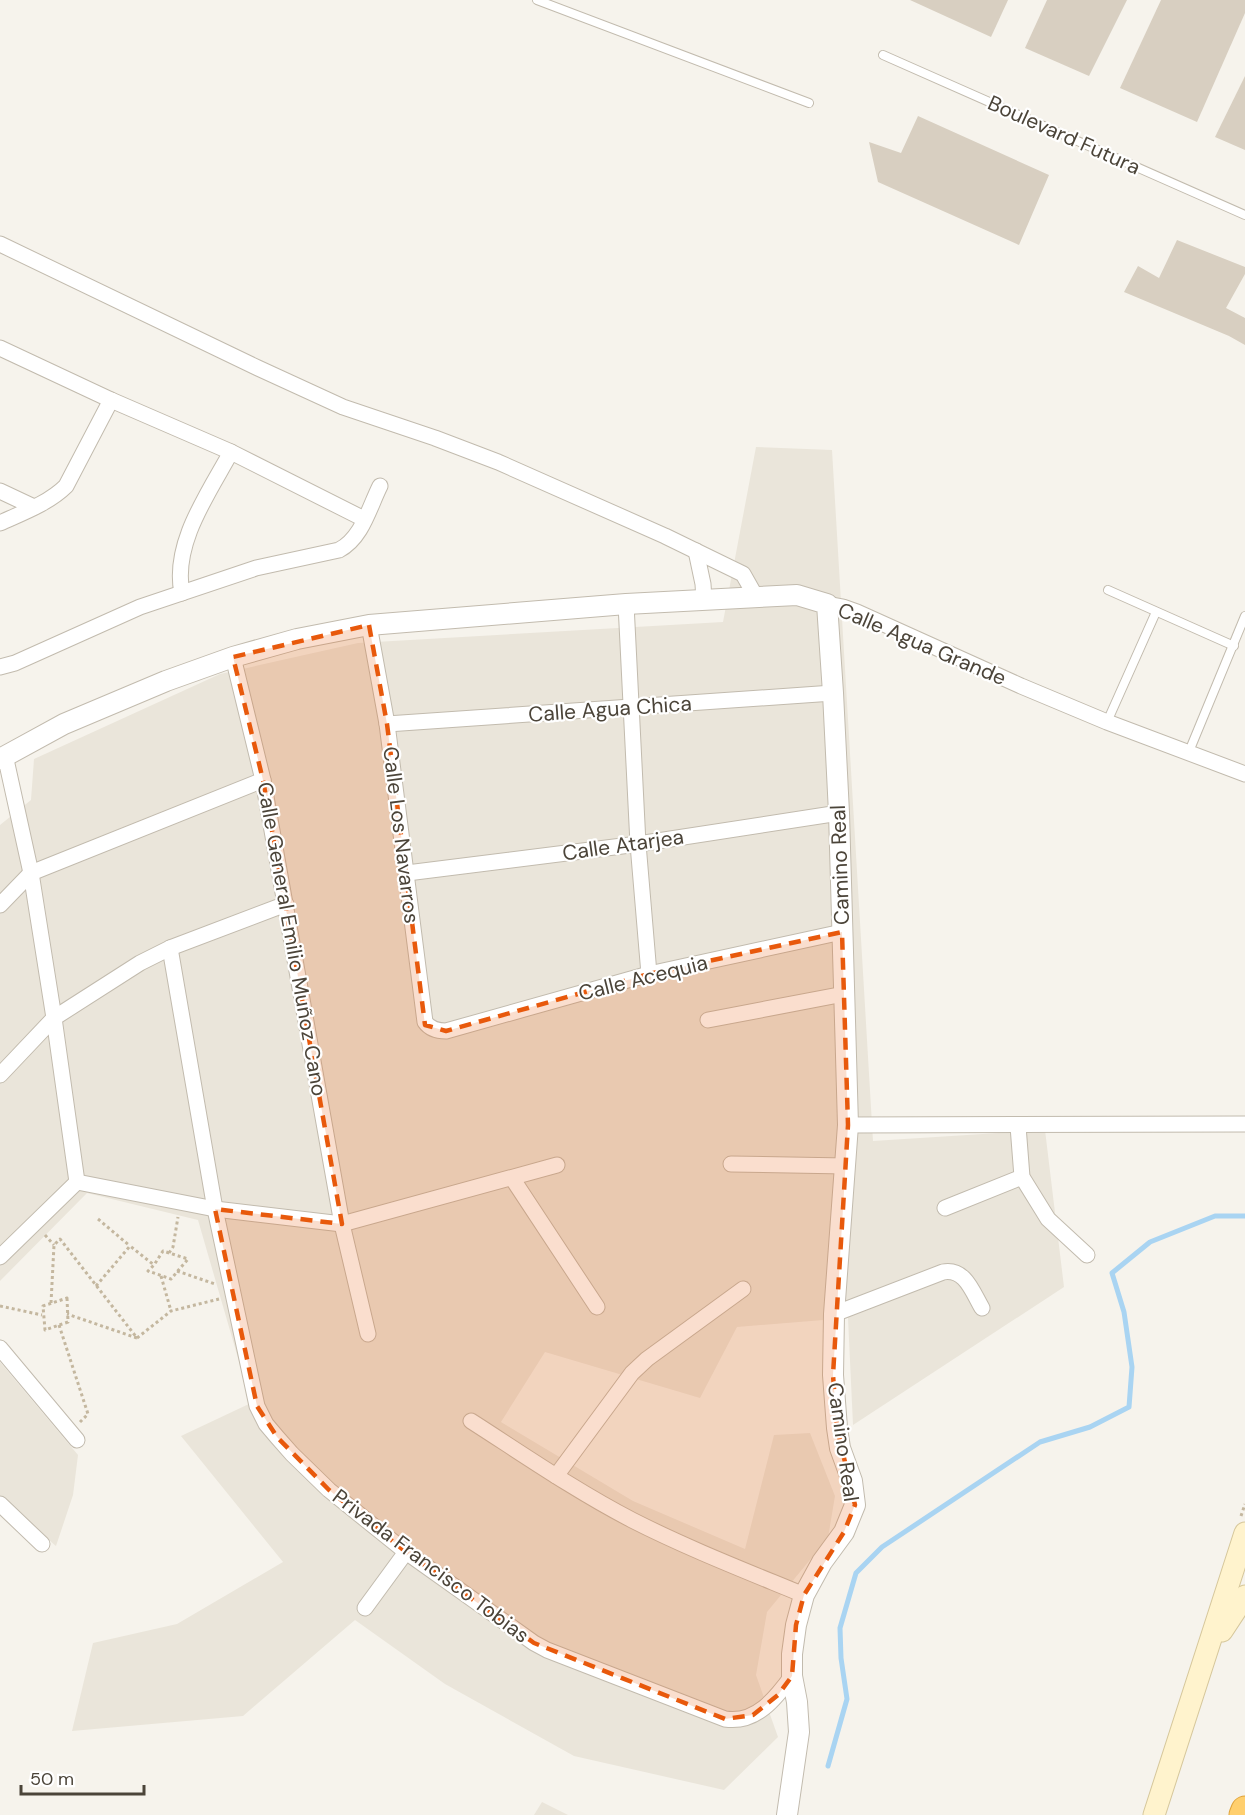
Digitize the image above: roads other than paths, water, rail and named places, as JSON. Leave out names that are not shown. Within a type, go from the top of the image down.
[{"type":"highway","points":[[1243,1815],[1245,1810]]},
{"type":"main road","points":[[1154,1815],[1245,1533]]},
{"type":"main road","points":[[1208,1651],[1245,1596]]},
{"type":"street","points":[[0,244],[344,407],[498,462],[696,551],[743,574],[756,597]]},
{"type":"street","points":[[0,348],[111,400],[231,452],[364,519]]},
{"type":"street","points":[[0,523],[34,507],[68,484],[111,400]]},
{"type":"street","points":[[182,593],[179,578],[184,544],[231,452]]},
{"type":"street","points":[[0,667],[15,663],[140,607],[256,568],[339,550],[347,546],[357,535],[380,486]]},
{"type":"street","points":[[0,491],[34,507]]},
{"type":"street","points":[[696,551],[704,600]]},
{"type":"street","name":"Calle Agua Grande","points":[[2,757],[64,724],[166,681],[233,657],[297,639],[369,625],[626,604],[797,595],[857,612],[1107,722],[1245,774]]},
{"type":"street","points":[[626,604],[638,843],[649,974]]},
{"type":"street","name":"Camino Real","points":[[787,1815],[799,1732],[792,1676],[796,1625],[804,1595],[822,1562],[844,1532],[855,1505],[852,1480],[840,1448],[833,1375],[834,1314],[848,1125],[839,813],[827,604]]},
{"type":"street","name":"Calle Los Navarros","points":[[369,625],[387,724],[425,1022],[434,1029],[446,1030]]},
{"type":"street","name":"Calle General Emilio Muñoz Cano","points":[[233,657],[263,780],[342,1224],[368,1334]]},
{"type":"street","name":"Calle Agua Chica","points":[[387,724],[833,693]]},
{"type":"street","points":[[2,757],[31,873],[77,1182]]},
{"type":"street","points":[[0,905],[31,873],[263,780]]},
{"type":"street","name":"Calle Atarjea","points":[[407,873],[638,843],[839,813]]},
{"type":"street","points":[[0,1075],[54,1018],[140,963],[170,948],[286,904]]},
{"type":"street","name":"Calle Acequia","points":[[446,1030],[649,974],[842,932]]},
{"type":"street","name":"Privada Francisco Tobias","points":[[170,948],[215,1209],[257,1406],[266,1424],[292,1454],[330,1490],[406,1552],[547,1650],[725,1719],[742,1719],[759,1712],[778,1695],[792,1676]]},
{"type":"street","points":[[708,1020],[844,994]]},
{"type":"street","points":[[848,1125],[1245,1124]]},
{"type":"street","points":[[1018,1126],[1022,1177],[1048,1219],[1087,1255]]},
{"type":"street","points":[[731,1164],[846,1166]]},
{"type":"street","points":[[77,1182],[215,1209],[342,1224],[557,1165]]},
{"type":"street","points":[[945,1208],[1022,1177]]},
{"type":"street","points":[[512,1178],[597,1307]]},
{"type":"street","points":[[0,1257],[77,1182]]},
{"type":"street","points":[[834,1314],[951,1270],[963,1277],[982,1308]]},
{"type":"street","points":[[556,1476],[632,1373],[647,1359],[743,1289]]},
{"type":"street","points":[[0,1348],[73,1436]]},
{"type":"street","points":[[471,1421],[556,1476],[631,1520],[716,1559],[804,1595]]},
{"type":"street","points":[[0,1504],[42,1544]]},
{"type":"street","points":[[365,1608],[406,1552]]},
{"type":"lane","points":[[537,0],[809,103]]},
{"type":"lane","name":"Boulevard Futura","points":[[883,55],[1245,215]]},
{"type":"lane","points":[[1108,590],[1234,646]]},
{"type":"lane","points":[[1107,722],[1156,612]]},
{"type":"lane","points":[[1188,754],[1245,616]]},
{"type":"waterway","points":[[828,1766],[847,1699],[841,1658],[840,1628],[856,1573],[882,1547],[1040,1442],[1090,1427],[1129,1407],[1132,1367],[1124,1312],[1112,1273],[1150,1242],[1215,1216],[1245,1216]]}]
